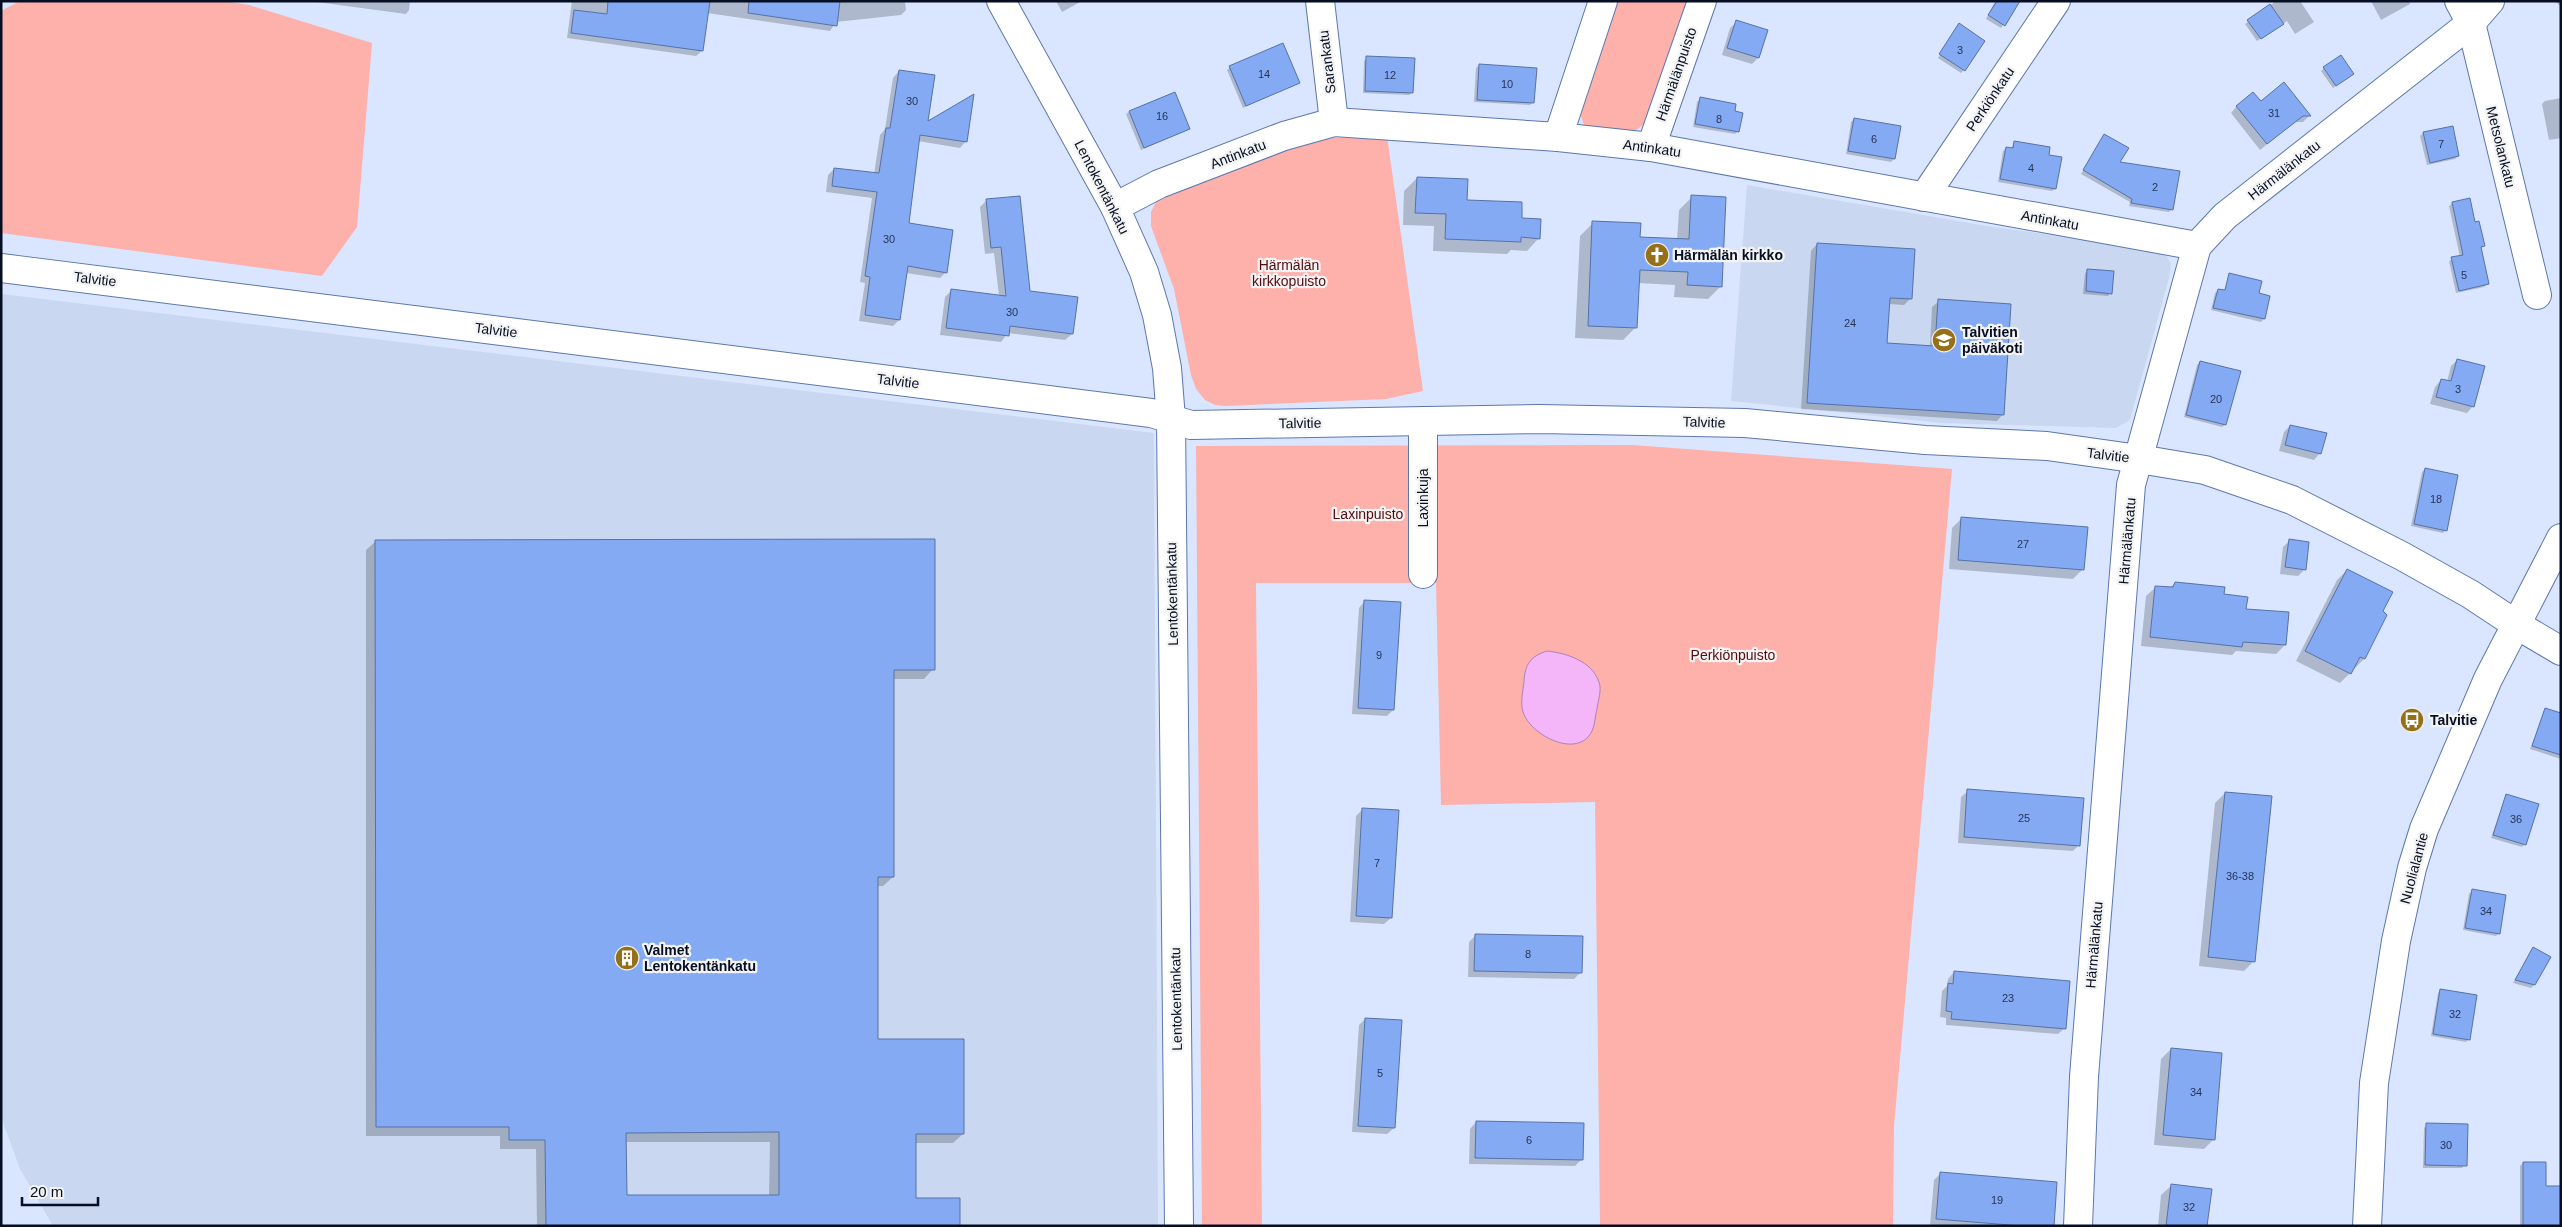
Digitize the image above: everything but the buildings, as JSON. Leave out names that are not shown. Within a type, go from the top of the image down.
[{"type":"street","name":"Lentokentänkatu","points":[[1002,1],[1115,207],[1144,272],[1157,315],[1167,368],[1171,419],[1179,1226]]},
{"type":"street","name":"Sarankatu","points":[[1320,1],[1334,122]]},
{"type":"street","points":[[1558,137],[1603,1]]},
{"type":"street","name":"Härmälänpuisto","points":[[1651,147],[1702,1]]},
{"type":"street","name":"Perkiönkatu","points":[[1924,197],[2056,1]]},
{"type":"street","name":"Härmälänkatu","points":[[2078,1226],[2084,1077],[2130,494],[2197,246],[2225,216],[2465,12],[2490,1]]},
{"type":"street","name":"Metsolankatu","points":[[2465,12],[2537,295]]},
{"type":"street","name":"Antinkatu","points":[[1115,207],[1160,184],[1284,136],[1334,122],[1558,137],[1651,147],[2197,246]]},
{"type":"street","name":"Talvitie","points":[[1,268],[1151,413],[1191,425],[1539,419],[1745,423],[1925,440],[2046,446],[2140,459],[2204,470],[2292,500],[2402,556],[2470,594],[2561,651]]},
{"type":"street","name":"Laxinkuja","points":[[1423,421],[1423,574]]},
{"type":"street","name":"Nuolialantie","points":[[2367,1226],[2374,1082],[2396,941],[2412,868],[2424,830],[2488,679],[2561,538]]},
{"type":"shaded area","name":"Talvitien päiväkoti","points":[[1747,185],[1993,227],[2155,249],[2166,255],[2171,264],[2169,278],[2130,420],[2116,428],[1942,423],[1731,401]]},
{"type":"shaded area","points":[[1,294],[1154,433],[1158,1226],[53,1226],[20,1169],[1,1117]]},
{"type":"shaded area","points":[[1547,651],[1578,659],[1591,669],[1599,682],[1600,696],[1593,729],[1585,739],[1576,744],[1566,744],[1544,736],[1527,721],[1523,712],[1522,697],[1527,665],[1537,655]]},
{"type":"green space","points":[[20,1],[223,1],[249,5],[372,43],[357,227],[322,276],[1,233],[1,11]]},
{"type":"green space","points":[[1613,1],[1689,1],[1649,120],[1635,131],[1585,128],[1577,104]]},
{"type":"green space","name":"Härmälän kirkkopuisto","points":[[1387,136],[1423,391],[1386,399],[1225,406],[1215,405],[1205,400],[1196,389],[1191,375],[1174,289],[1151,226],[1151,212],[1157,200],[1279,148],[1332,138]]},
{"type":"green space","name":"Perkiönpuisto","points":[[1633,445],[1952,469],[1894,1126],[1893,1226],[1600,1226],[1595,802],[1441,805],[1436,583],[1256,583],[1262,1226],[1202,1226],[1196,446]]},
{"type":"place","name":"Härmälän kirkko","points":[[1657,255]]},
{"type":"place","name":"Talvitien päiväkoti","points":[[1944,340]]},
{"type":"place","name":"Talvitie","points":[[2412,720]]},
{"type":"place","name":"Valmet Lentokentänkatu","points":[[627,958]]},
{"type":"park label","name":"Laxinpuisto","points":[[1368,514]]}]
